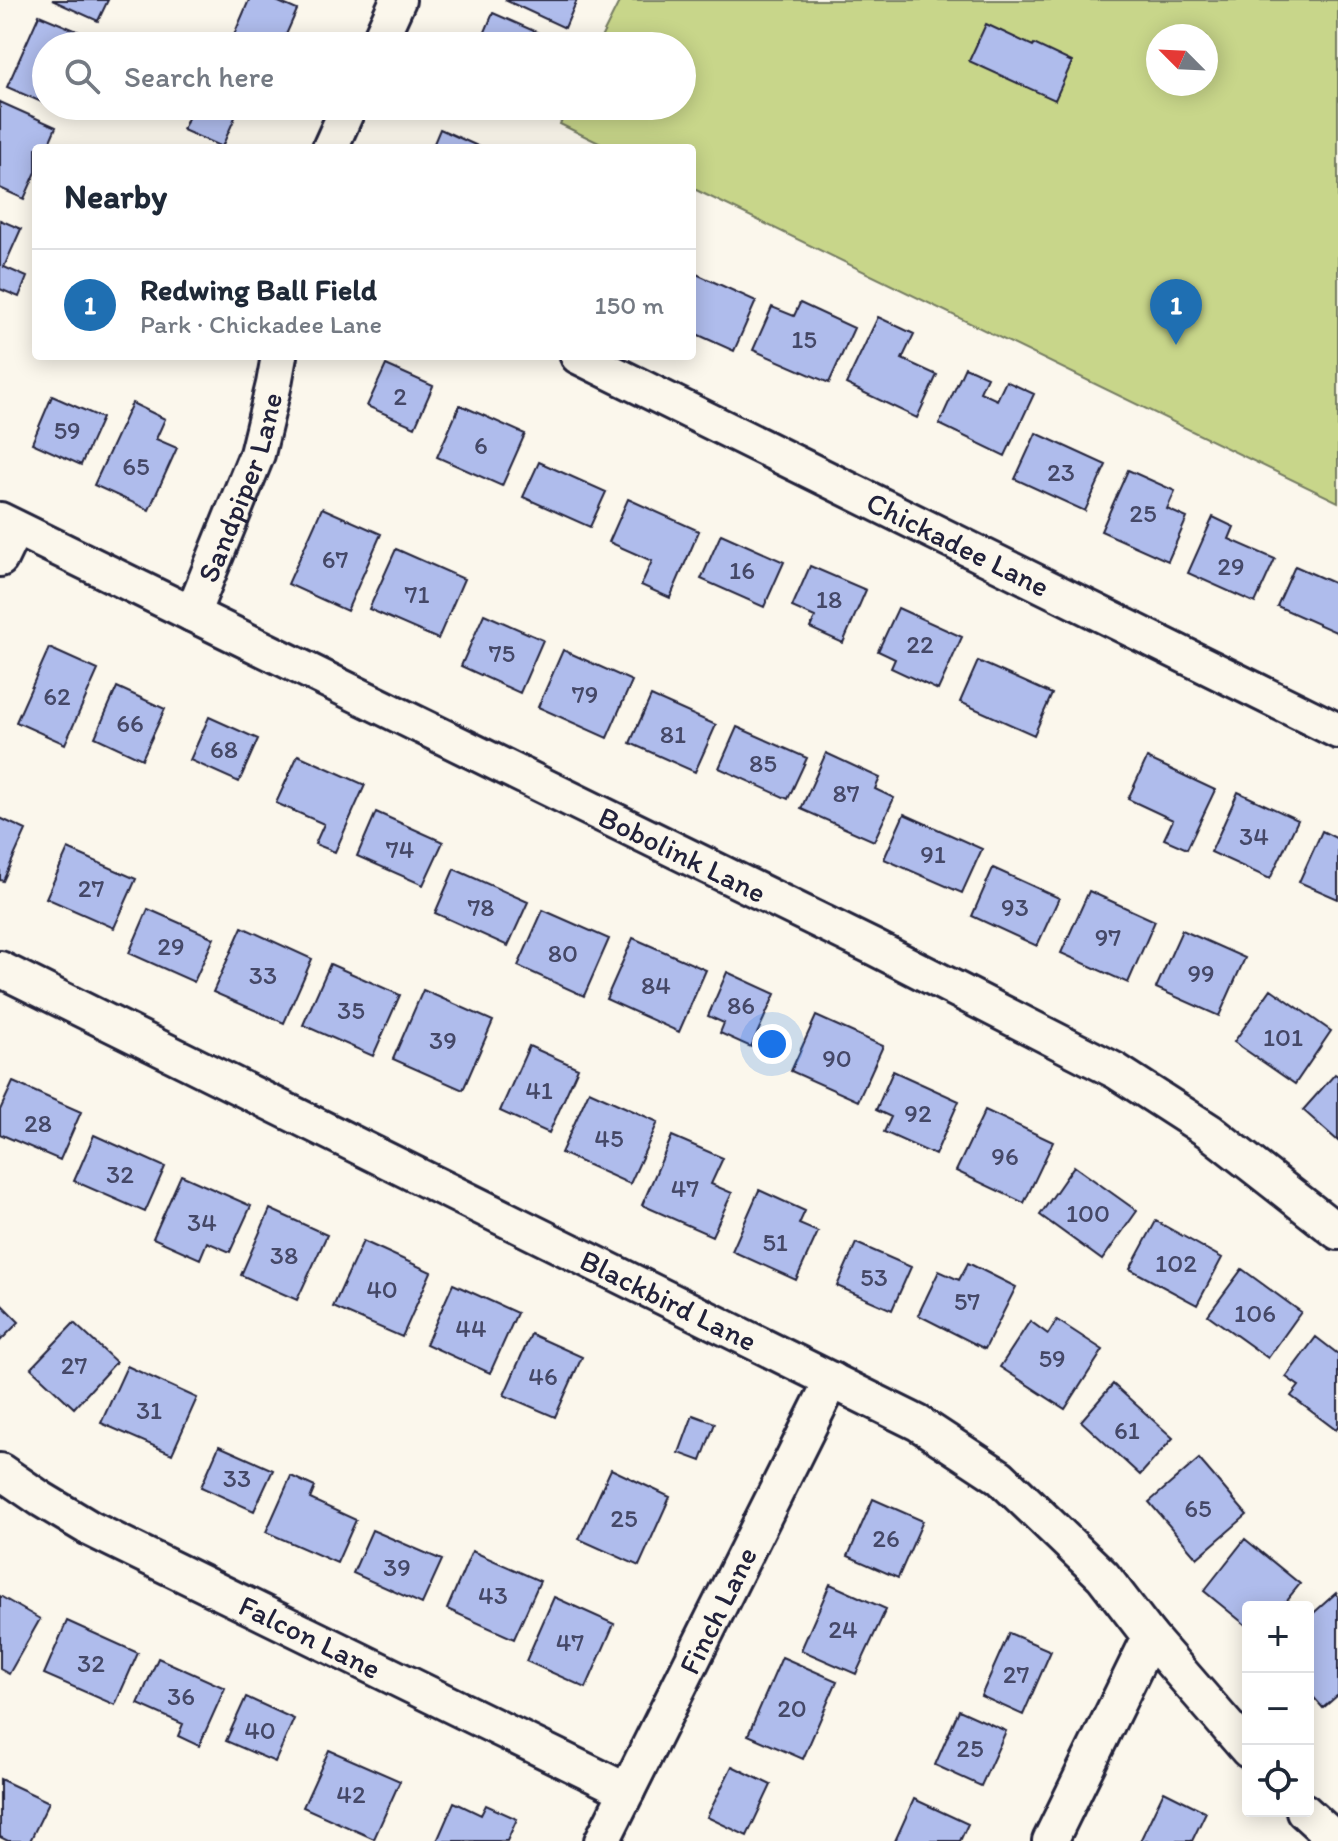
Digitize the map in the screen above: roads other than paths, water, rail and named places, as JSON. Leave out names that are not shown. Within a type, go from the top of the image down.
[{"type":"street","points":[[383,32],[398,0]]},
{"type":"street","points":[[332,144],[343,120]]},
{"type":"street","name":"Sandpiper Lane","points":[[192,614],[257,454],[278,360]]},
{"type":"street","name":"Chickadee Lane","points":[[586,360],[1338,731]]},
{"type":"street","points":[[0,559],[8,524]]},
{"type":"street","name":"Bobolink Lane","points":[[8,524],[875,948],[1116,1071],[1209,1131],[1338,1232]]},
{"type":"street","name":"Blackbird Lane","points":[[0,969],[918,1423],[1000,1477],[1103,1576],[1150,1637],[1244,1745]]},
{"type":"street","name":"Finch Lane","points":[[602,1841],[832,1380]]},
{"type":"street","name":"Falcon Lane","points":[[0,1471],[91,1529],[627,1791]]},
{"type":"street","points":[[1050,1841],[1150,1637]]},
{"type":"street","points":[[1311,1817],[1337,1841]]},
{"type":"place","name":"Redwing Ball Field","points":[[1176,345]]}]
